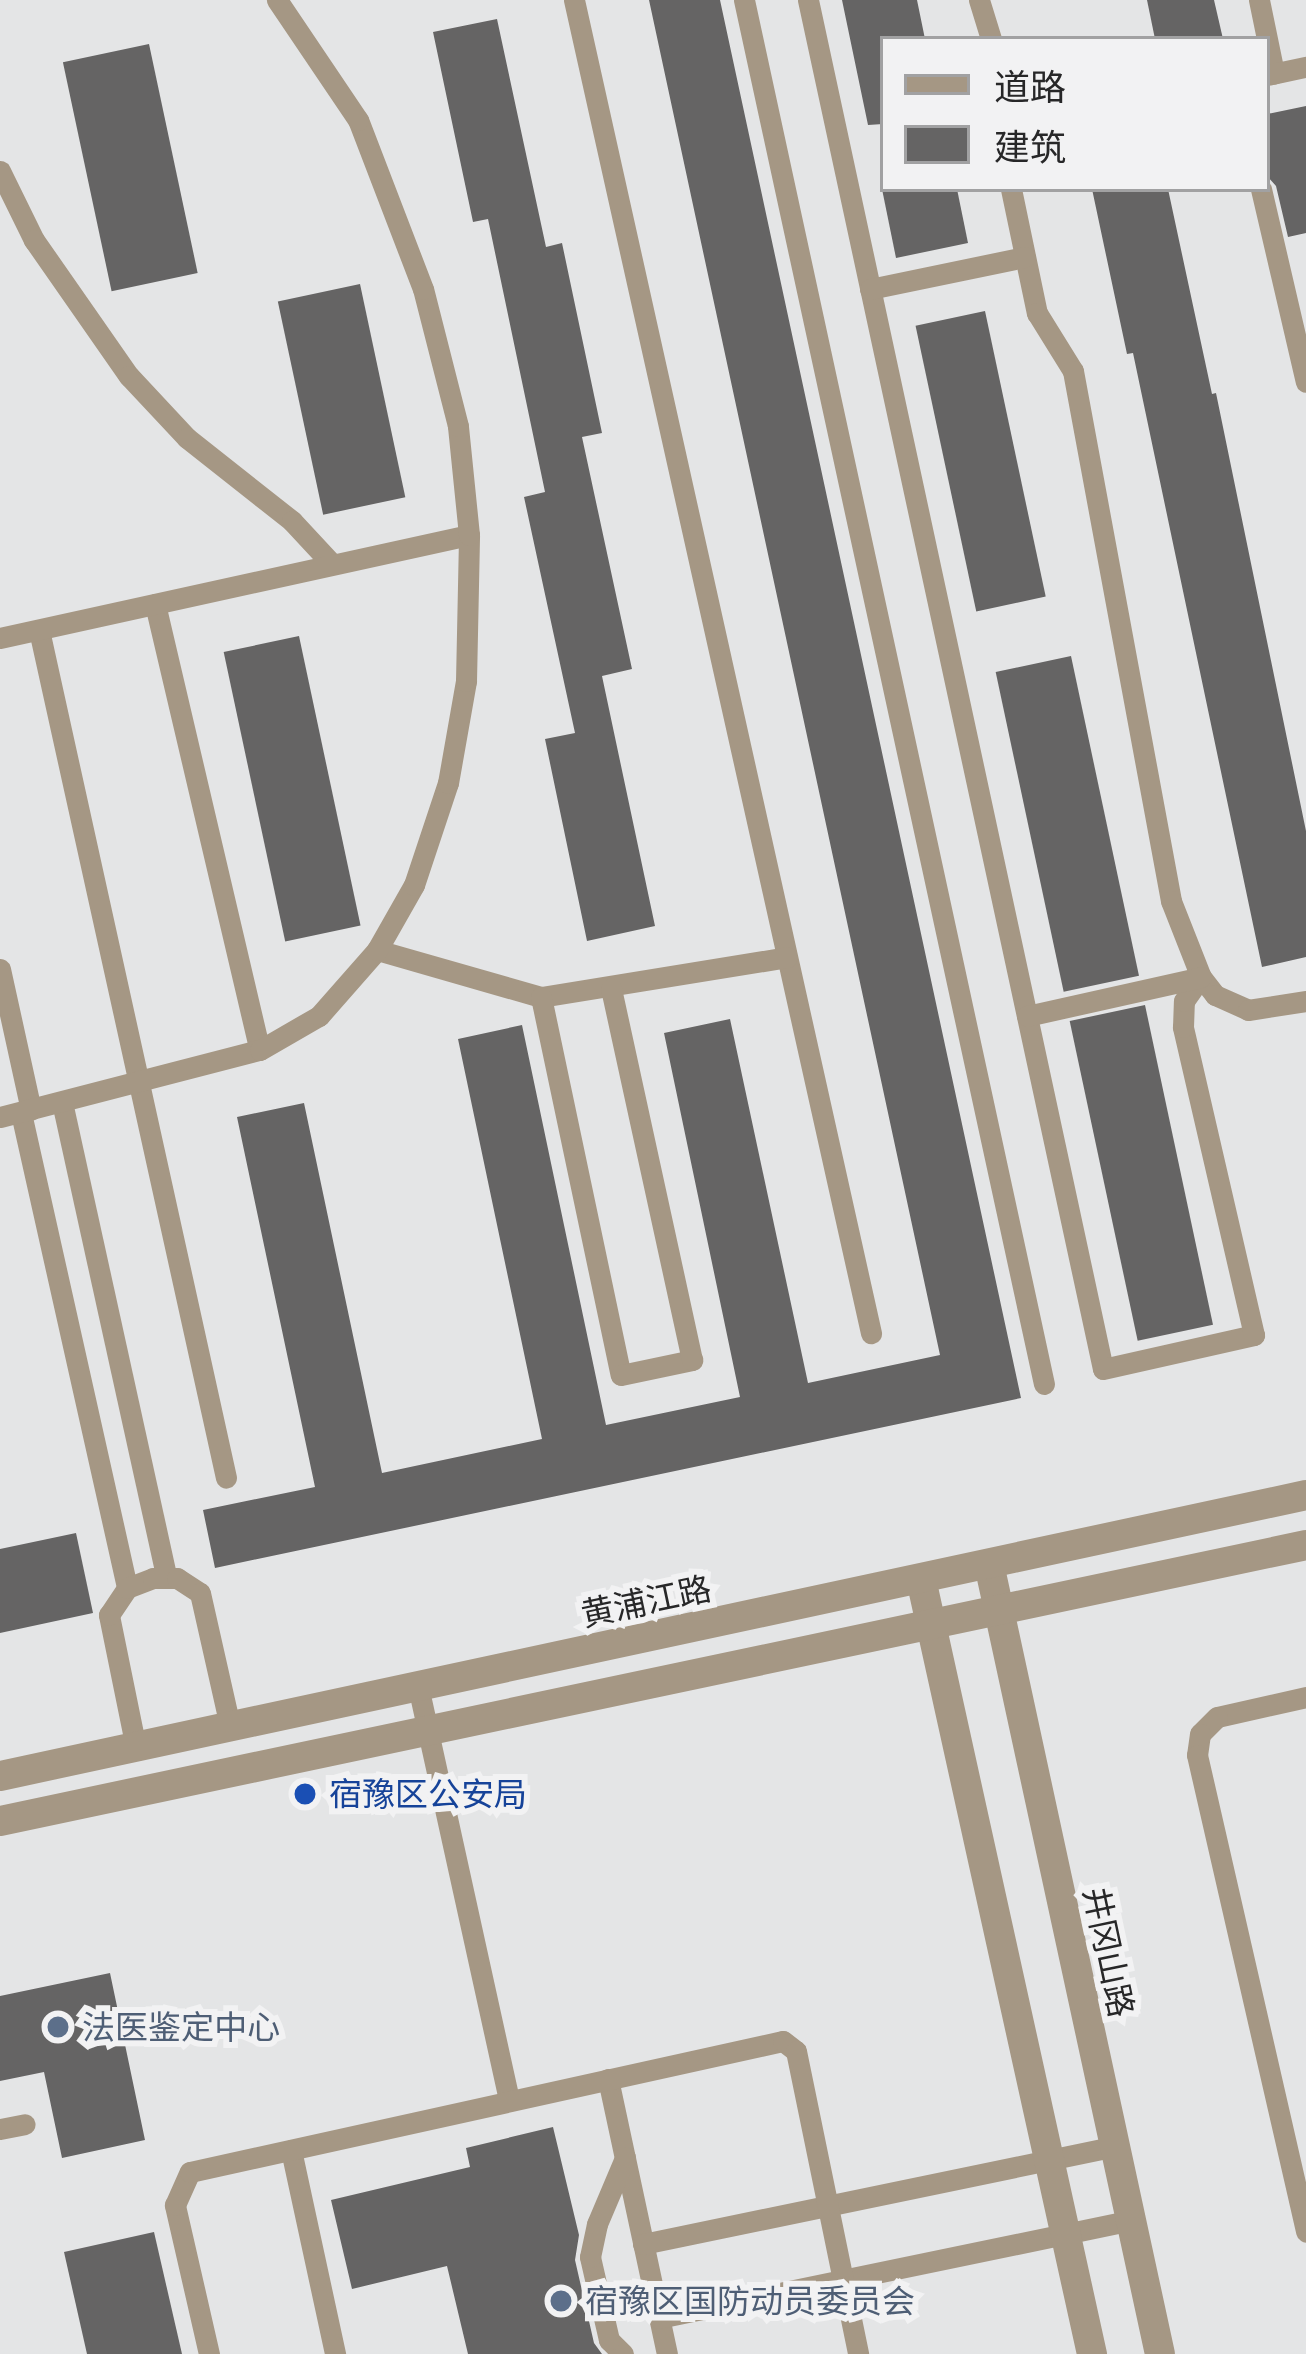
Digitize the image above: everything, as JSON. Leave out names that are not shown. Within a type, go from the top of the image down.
[{"type":"street","name":"黄浦江路","points":[[0,1776],[1306,1495]]},
{"type":"street","points":[[0,1821],[932,1628],[1306,1545]]},
{"type":"street","name":"井冈山路","points":[[989,1564],[1160,2354]]},
{"type":"street","points":[[921,1579],[1092,2354]]},
{"type":"lane","points":[[18,1113],[260,1050],[319,1016],[377,950],[414,885],[448,783],[466,681],[470,535],[458,426],[423,289],[358,120],[277,0]]},
{"type":"lane","points":[[574,0],[871,1333]]},
{"type":"lane","points":[[744,0],[1044,1384]]},
{"type":"lane","points":[[808,0],[1103,1369],[1254,1335],[1183,1027],[1184,1000],[1201,977]]},
{"type":"lane","points":[[979,0],[990,36]]},
{"type":"lane","points":[[1259,0],[1265,36]]},
{"type":"lane","points":[[1271,74],[1306,67]]},
{"type":"lane","points":[[0,171],[34,240],[130,376],[187,438],[292,521],[331,563]]},
{"type":"lane","points":[[1012,192],[1037,313],[1072,370],[1171,901],[1201,977],[1229,1005],[1248,1010],[1306,1001]]},
{"type":"lane","points":[[1262,192],[1306,382]]},
{"type":"lane","points":[[870,289],[1025,256]]},
{"type":"lane","points":[[0,638],[470,535]]},
{"type":"lane","points":[[154,604],[260,1050]]},
{"type":"lane","points":[[39,630],[226,1478]]},
{"type":"lane","points":[[377,950],[541,997],[787,957]]},
{"type":"lane","points":[[0,969],[18,1113],[127,1588],[109,1624],[136,1748]]},
{"type":"lane","points":[[1027,1016],[1201,977]]},
{"type":"lane","points":[[541,997],[621,1375],[692,1360],[611,989]]},
{"type":"lane","points":[[62,1102],[166,1578]]},
{"type":"lane","points":[[127,1588],[177,1577],[200,1593],[230,1726]]},
{"type":"lane","points":[[418,1686],[509,2101]]},
{"type":"lane","points":[[1306,1697],[1217,1717],[1200,1734],[1197,1756],[1306,2232]]},
{"type":"lane","points":[[209,2354],[176,2205],[190,2172],[783,2042],[796,2051],[858,2354]]},
{"type":"lane","points":[[608,2079],[667,2354]]},
{"type":"lane","points":[[0,2129],[25,2124]]},
{"type":"lane","points":[[643,2244],[1115,2146]]},
{"type":"lane","points":[[291,2150],[335,2354]]},
{"type":"lane","points":[[623,2354],[609,2339],[590,2257],[597,2224],[625,2158]]},
{"type":"lane","points":[[659,2318],[1131,2220]]},
{"type":"building","points":[[649,0],[720,0],[1021,1398],[215,1568],[203,1510],[315,1487],[237,1117],[304,1103],[382,1473],[542,1439],[458,1039],[522,1025],[606,1425],[740,1397],[664,1033],[730,1019],[808,1383],[940,1355]]},
{"type":"building","points":[[842,0],[917,0],[924,36],[880,36],[880,124],[868,125]]},
{"type":"building","points":[[1147,0],[1214,0],[1222,36],[1154,36]]},
{"type":"building","points":[[497,19],[546,247],[562,243],[602,433],[582,437],[632,669],[602,676],[655,926],[587,941],[545,739],[575,733],[524,497],[545,492],[488,219],[473,222],[433,32]]},
{"type":"building","points":[[149,44],[198,273],[112,291],[63,62]]},
{"type":"building","points":[[1306,106],[1306,233],[1288,237],[1276,186],[1270,179],[1270,113]]},
{"type":"building","points":[[883,192],[958,192],[968,243],[896,258]]},
{"type":"building","points":[[1093,192],[1169,192],[1212,394],[1216,393],[1306,831],[1306,957],[1262,967],[1133,353],[1127,354]]},
{"type":"building","points":[[360,284],[405,497],[323,515],[278,301]]},
{"type":"building","points":[[985,311],[1046,597],[976,611],[916,326]]},
{"type":"building","points":[[299,636],[361,926],[285,942],[224,652]]},
{"type":"building","points":[[1071,656],[1139,976],[1064,992],[996,672]]},
{"type":"building","points":[[1145,1005],[1213,1325],[1138,1341],[1070,1021]]},
{"type":"building","points":[[76,1533],[93,1613],[0,1633],[0,1549]]},
{"type":"building","points":[[110,1973],[145,2140],[62,2158],[44,2072],[0,2081],[0,1996]]},
{"type":"building","points":[[553,2127],[579,2235],[575,2260],[594,2343],[602,2354],[468,2354],[447,2266],[352,2289],[331,2200],[470,2167],[466,2148]]},
{"type":"building","points":[[154,2232],[182,2354],[87,2354],[64,2252]]},
{"type":"place","name":"宿豫区公安局","points":[[305,1794]]},
{"type":"place","name":"法医鉴定中心","points":[[58,2027]]},
{"type":"place","name":"宿豫区国防动员委员会","points":[[561,2301]]}]
